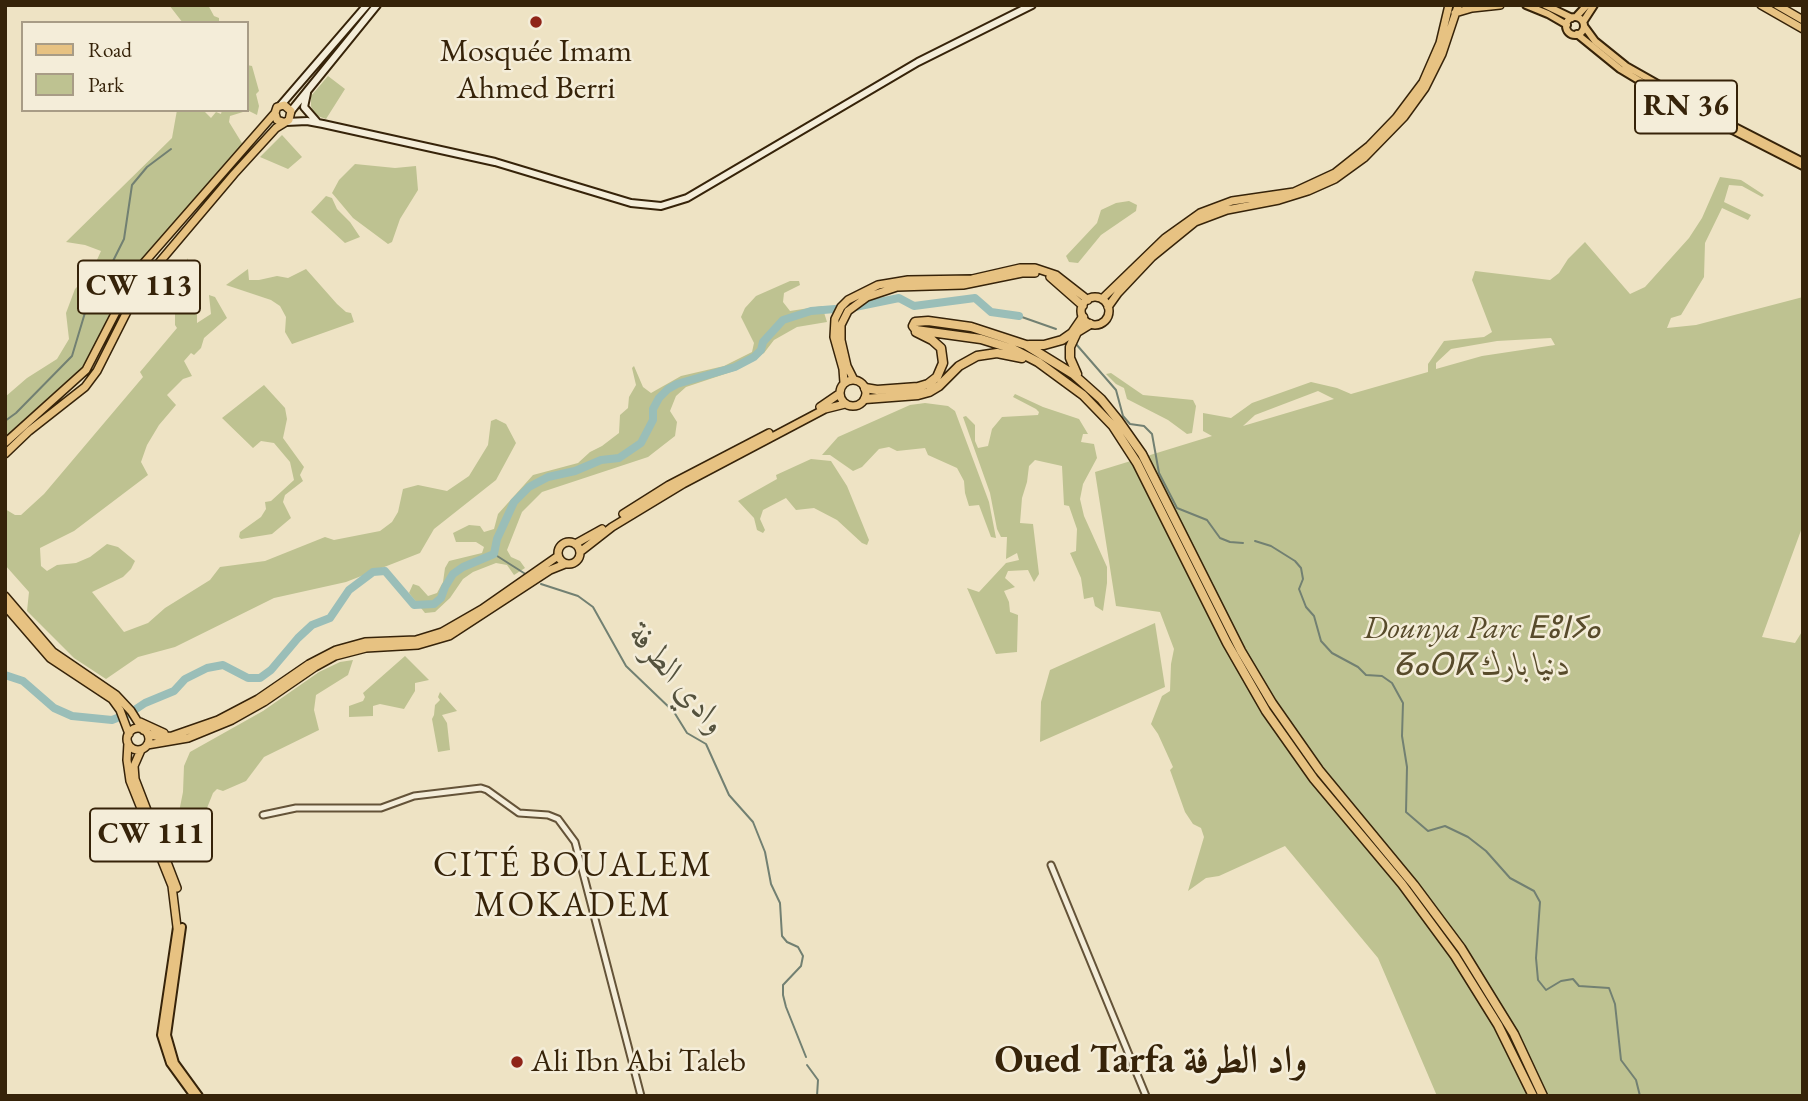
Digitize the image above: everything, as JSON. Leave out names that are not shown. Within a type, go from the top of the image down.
[{"type":"highway","points":[[1454,8],[1500,5]]},
{"type":"highway","points":[[1761,5],[1803,29]]},
{"type":"highway","points":[[1777,5],[1803,20]]},
{"type":"highway","points":[[1102,299],[1165,238],[1200,213],[1232,201],[1294,191],[1335,173],[1369,146],[1396,118],[1423,82],[1454,8]]},
{"type":"highway","points":[[1086,320],[1096,325],[1105,321],[1108,307],[1118,293],[1152,257],[1195,222],[1227,210],[1308,191],[1335,179],[1364,158],[1404,117],[1426,88],[1442,54],[1454,8]]},
{"type":"highway","points":[[5,443],[86,370],[142,265],[280,106],[287,106],[291,113],[284,122],[277,120],[275,113]]},
{"type":"highway","name":"CW 113","points":[[5,454],[29,431],[85,387],[97,371],[141,285],[208,203],[284,122]]},
{"type":"highway","points":[[575,544],[669,485],[826,404],[839,394],[844,383],[834,337],[835,319],[845,303],[871,288],[900,280],[972,279],[1030,267],[1051,272],[1085,303],[1086,320],[1070,347],[1072,363],[1080,380]]},
{"type":"highway","points":[[854,380],[847,366],[841,340],[842,322],[854,305],[884,290],[897,287],[963,285],[1032,272],[1050,278],[1085,303]]},
{"type":"highway","points":[[1085,303],[1095,298],[1102,299],[1108,307]]},
{"type":"highway","points":[[1026,345],[1044,345],[1062,340],[1086,320]]},
{"type":"highway","points":[[844,383],[854,380],[865,388],[877,390],[918,387],[937,377],[942,367],[942,351],[935,342],[916,333],[913,325],[917,321],[950,323],[992,332],[1026,345],[1080,380],[1118,420],[1142,454],[1235,639],[1278,712],[1319,770],[1446,927],[1508,1024],[1543,1096]]},
{"type":"highway","points":[[915,330],[981,339],[1013,349],[1038,362],[1091,402],[1123,440],[1227,643],[1261,702],[1314,779],[1402,884],[1455,956],[1499,1025],[1532,1096]]},
{"type":"highway","points":[[864,398],[926,394],[939,386],[963,363],[982,355],[1002,353],[1038,362]]},
{"type":"highway","points":[[5,593],[53,652],[111,691],[121,704],[129,734],[128,743],[132,748],[144,748],[199,734],[232,720],[335,656],[366,648],[418,645],[449,636],[550,570],[575,563],[580,552],[612,527],[683,484],[828,408],[845,404],[858,405],[864,398],[865,388]]},
{"type":"highway","points":[[839,394],[845,404]]},
{"type":"highway","points":[[134,766],[149,751],[236,712],[309,664],[336,650],[365,642],[416,640],[450,629],[558,556],[559,548],[563,544],[575,544],[580,552]]},
{"type":"highway","points":[[558,556],[565,564]]},
{"type":"highway","points":[[5,606],[50,658],[108,695],[158,732],[177,738]]},
{"type":"highway","points":[[136,718],[146,732],[144,748],[134,766],[135,779],[177,885],[180,927]]},
{"type":"highway","points":[[129,734],[135,729],[162,737],[177,738]]},
{"type":"highway","name":"CW 111","points":[[128,743],[130,781],[172,886],[180,927]]},
{"type":"main road","points":[[280,106],[368,5]]},
{"type":"main road","points":[[307,121],[291,113],[377,5]]},
{"type":"main road","points":[[284,122],[318,123],[495,162],[631,203],[661,206],[687,198],[918,62],[1032,5]]},
{"type":"main road","points":[[1454,8],[1463,5]]},
{"type":"main road","points":[[1526,5],[1548,14],[1567,25],[1570,33],[1577,34],[1594,5]]},
{"type":"main road","points":[[1545,5],[1584,24]]},
{"type":"main road","points":[[1567,25],[1587,5]]},
{"type":"main road","name":"RN 36","points":[[1584,24],[1595,41],[1626,66],[1800,163]]},
{"type":"main road","name":"RN 36","points":[[1577,34],[1620,69],[1649,87],[1800,163]]},
{"type":"main road","points":[[314,81],[305,98],[304,107],[318,123]]},
{"type":"main road","points":[[180,927],[167,1035],[176,1063],[199,1096]]},
{"type":"main road","name":"CW 111","points":[[180,927],[161,1035],[170,1063],[194,1096]]},
{"type":"street","points":[[262,815],[296,808],[381,808],[414,796],[481,788],[519,813],[554,816],[575,842],[632,1059],[639,1096]]},
{"type":"street","points":[[1051,865],[1146,1096]]},
{"type":"green space","points":[[169,5],[208,5],[214,16],[219,18],[219,21],[181,21]]},
{"type":"green space","points":[[248,65],[252,66],[259,91],[256,94],[259,106],[257,115],[249,111]]},
{"type":"green space","points":[[328,76],[345,89],[326,119],[315,115],[311,96]]},
{"type":"green space","points":[[177,112],[205,112],[211,118],[216,112],[243,112],[230,116],[229,122],[245,148],[143,265],[85,369],[5,437],[5,397],[27,378],[57,359],[69,339],[66,313],[75,289],[91,273],[101,251],[66,242],[172,138]]},
{"type":"green space","points":[[282,135],[302,157],[288,169],[260,157]]},
{"type":"green space","points":[[355,164],[395,168],[416,166],[418,190],[400,219],[392,242],[388,244],[353,218],[332,193],[339,180]]},
{"type":"green space","name":"Dounya Parc ⴹⵓⵏⵢⴰ ⵒⴰⵔⴽ دنيا بارك","points":[[1720,177],[1741,180],[1764,195],[1762,197],[1742,186],[1729,185],[1724,202],[1751,215],[1748,220],[1722,208],[1705,243],[1704,277],[1681,315],[1671,318],[1667,328],[1696,325],[1803,297],[1803,525],[1762,637],[1795,643],[1803,630],[1803,1096],[1437,1096],[1378,958],[1285,846],[1219,876],[1206,878],[1188,891],[1204,837],[1201,828],[1193,824],[1185,812],[1170,770],[1173,767],[1151,724],[1162,696],[1170,691],[1174,649],[1160,612],[1116,606],[1095,472],[1212,436],[1203,431],[1203,413],[1231,418],[1252,403],[1311,382],[1351,394],[1428,372],[1428,364],[1444,341],[1484,337],[1492,332],[1472,280],[1475,271],[1550,280],[1585,242],[1630,294],[1645,287],[1689,238],[1702,218]],"holes":[[[1551,338],[1555,345],[1482,356],[1436,369],[1436,363],[1451,349],[1497,341]],[[1318,391],[1334,399],[1243,426],[1255,415]]]},
{"type":"green space","points":[[326,196],[332,198],[337,209],[360,237],[345,243],[311,212]]},
{"type":"green space","points":[[1129,201],[1137,205],[1136,211],[1101,235],[1078,263],[1069,262],[1066,256],[1097,223],[1101,210]]},
{"type":"green space","points":[[187,258],[197,274],[197,323],[211,314],[209,295],[215,297],[227,318],[204,338],[201,348],[194,355],[191,353],[184,361],[192,376],[183,379],[167,395],[176,405],[147,445],[141,462],[148,475],[74,531],[40,548],[41,566],[47,571],[57,565],[76,563],[90,557],[107,544],[118,547],[135,561],[123,577],[92,592],[124,632],[148,623],[165,608],[210,580],[220,567],[265,561],[325,537],[334,540],[380,531],[392,522],[398,512],[403,489],[418,485],[447,491],[469,476],[488,445],[491,421],[496,419],[506,424],[516,443],[496,480],[434,529],[420,553],[346,582],[274,598],[175,647],[138,657],[106,679],[74,658],[27,611],[29,592],[5,565],[5,509],[15,515],[21,515],[44,494],[143,377],[140,372],[177,328],[175,280],[188,281]]},
{"type":"green space","points":[[248,269],[249,280],[259,280],[277,276],[288,278],[306,269],[337,304],[351,313],[354,322],[292,344],[285,332],[286,317],[280,306],[271,300],[226,285]]},
{"type":"green space","points":[[790,281],[799,281],[800,285],[784,293],[783,302],[790,311],[822,306],[827,322],[797,327],[774,340],[764,353],[734,371],[686,387],[676,396],[670,411],[677,422],[675,436],[648,457],[542,492],[522,512],[507,550],[511,557],[520,561],[525,568],[514,575],[507,565],[496,563],[473,572],[463,579],[450,598],[435,612],[425,613],[409,593],[413,584],[419,586],[428,596],[437,593],[449,561],[482,553],[484,547],[476,542],[456,542],[453,533],[469,525],[480,526],[484,532],[494,529],[498,514],[533,475],[578,463],[619,433],[620,415],[628,408],[629,397],[636,385],[632,368],[634,366],[643,387],[651,393],[681,376],[724,366],[752,352],[754,343],[741,317],[745,308],[756,296]]},
{"type":"green space","points":[[1111,373],[1143,395],[1193,400],[1196,406],[1192,433],[1187,434],[1168,420],[1127,399],[1124,388],[1106,374]]},
{"type":"green space","points":[[264,385],[285,408],[287,419],[283,438],[304,467],[300,475],[303,481],[285,495],[283,502],[291,518],[272,534],[241,539],[240,532],[261,517],[266,509],[265,502],[271,501],[294,480],[290,462],[274,443],[261,441],[253,448],[222,418]]},
{"type":"green space","points":[[1015,394],[1079,419],[1088,434],[1083,434],[1081,442],[1094,444],[1097,458],[1083,484],[1080,499],[1084,516],[1107,567],[1107,583],[1103,611],[1095,606],[1093,597],[1084,599],[1081,578],[1070,553],[1076,551],[1077,529],[1069,506],[1064,505],[1062,466],[1035,460],[1029,466],[1020,523],[1033,524],[1039,574],[1034,582],[1028,570],[1008,571],[1005,578],[1015,587],[1004,591],[1010,612],[1018,615],[1017,652],[996,654],[967,588],[979,592],[1006,563],[1019,560],[1017,553],[1006,559],[1007,537],[1001,537],[997,529],[990,493],[963,417],[966,416],[975,425],[978,448],[988,446],[992,429],[1002,417],[1038,415],[1036,409],[1013,397]]},
{"type":"green space","points":[[925,403],[948,406],[955,411],[989,502],[996,538],[991,537],[979,505],[969,506],[964,481],[957,468],[928,455],[925,448],[897,451],[889,447],[879,449],[862,467],[853,471],[830,455],[822,455],[838,437],[910,405]]},
{"type":"green space","points":[[811,459],[831,461],[847,486],[869,540],[867,545],[837,520],[814,508],[796,510],[786,498],[763,510],[760,519],[765,530],[763,533],[757,530],[754,518],[738,501],[777,479],[776,475]]},
{"type":"green space","points":[[1155,623],[1165,687],[1040,742],[1041,702],[1050,670]]},
{"type":"green space","points":[[405,656],[429,680],[415,683],[415,691],[404,709],[380,704],[373,706],[373,716],[349,717],[349,706],[363,701],[363,693]]},
{"type":"green space","points":[[353,660],[348,675],[316,695],[314,710],[319,730],[264,757],[246,781],[223,791],[217,789],[199,828],[203,857],[171,862],[159,831],[178,817],[184,766],[190,752],[263,711],[319,672],[340,662]]},
{"type":"green space","points":[[440,692],[457,711],[442,715],[447,723],[450,750],[438,752],[432,719],[435,705],[440,700]]},
{"type":"waterway","points":[[5,421],[72,356],[90,296],[109,269],[124,239],[132,185],[147,167],[171,149]]},
{"type":"waterway","points":[[855,307],[899,298],[914,306],[975,298],[991,312],[1019,316]]},
{"type":"waterway","points":[[5,675],[23,681],[54,708],[72,716],[112,720],[174,691],[185,679],[207,668],[223,665],[248,678],[260,678],[271,670],[312,625],[330,618],[349,590],[373,572],[385,571],[414,605],[434,604],[441,598],[453,574],[494,554],[497,539],[514,502],[529,487],[548,477],[575,471],[601,460],[619,458],[641,443],[653,420],[653,409],[668,389],[735,367],[754,357],[761,350],[763,342],[783,320],[811,311],[835,309]]},
{"type":"waterway","points":[[1019,316],[1056,329]]},
{"type":"waterway","points":[[1076,344],[1116,390],[1123,416],[1130,424],[1144,426],[1152,434],[1159,473],[1177,508],[1207,520],[1220,538],[1243,543]]},
{"type":"waterway","points":[[1255,541],[1271,546],[1301,568],[1303,579],[1299,589],[1306,607],[1314,616],[1321,641],[1332,653],[1358,667],[1366,675],[1382,676],[1392,683],[1403,703],[1402,736],[1407,767],[1406,812],[1428,831],[1445,826],[1468,837],[1486,851],[1510,878],[1534,891],[1540,902],[1536,958],[1538,980],[1546,990],[1561,981],[1573,979],[1579,986],[1609,988],[1615,1004],[1621,1060],[1636,1080],[1640,1096]]},
{"type":"waterway","name":"وادي الطرفة","points":[[494,554],[527,575]]},
{"type":"waterway","name":"وادي الطرفة","points":[[541,584],[578,596],[593,607],[626,666],[674,712],[687,733],[706,744],[729,795],[753,822],[765,852],[771,884],[780,903],[782,936],[787,942],[798,947],[803,956],[801,966],[783,985],[783,995],[806,1057]]},
{"type":"waterway","name":"وادي الطرفة","points":[[807,1065],[818,1080],[817,1096]]},
{"type":"place","name":"Mosquée Imam Ahmed Berri","points":[[536,22]]},
{"type":"place","name":"Ali Ibn Abi Taleb","points":[[517,1062]]},
{"type":"district","name":"CITÉ BOUALEM MOKADEM","points":[[573,886]]},
{"type":"district","name":"Oued Tarfa واد الطرفة","points":[[1151,1062]]}]
